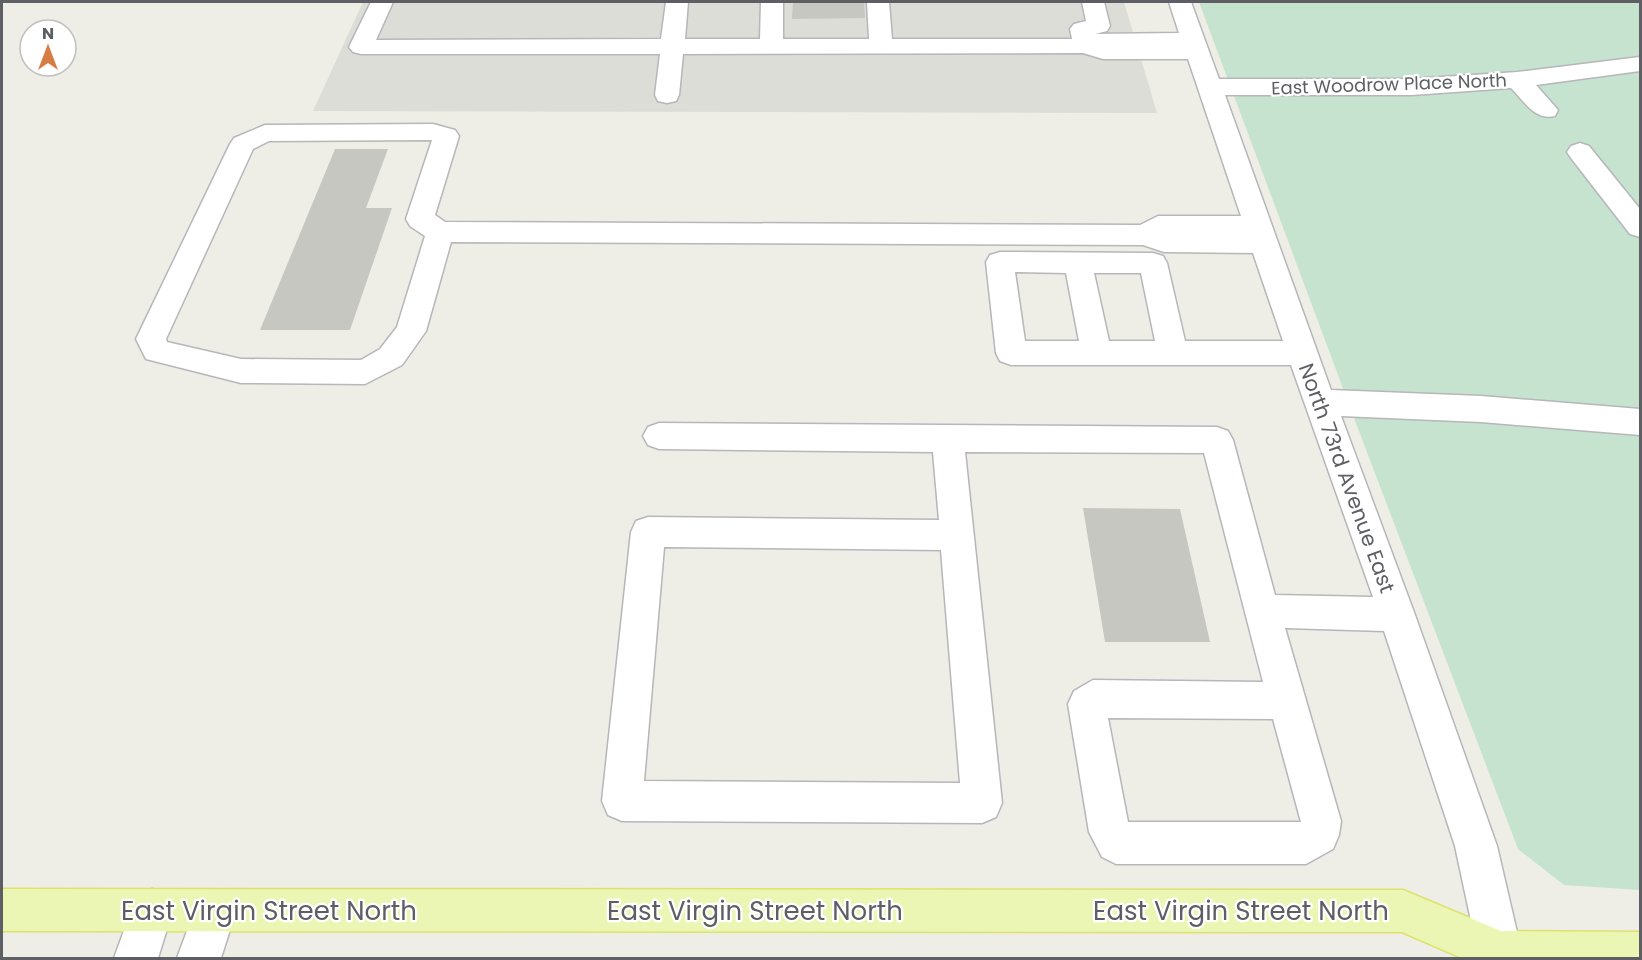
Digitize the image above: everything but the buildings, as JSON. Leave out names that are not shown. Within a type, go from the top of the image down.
[{"type":"main road","name":"East Virgin Street North","points":[[2,910],[1403,911],[1497,957],[1641,954]]},
{"type":"street","points":[[382,2],[361,47],[1085,46],[1103,52],[1195,46]]},
{"type":"street","points":[[667,95],[677,2]]},
{"type":"street","points":[[771,46],[772,2]]},
{"type":"street","points":[[878,2],[881,45]]},
{"type":"street","points":[[1085,46],[1082,29],[1099,26],[1093,2]]},
{"type":"street","name":"North 73rd Avenue East","points":[[1180,2],[1302,353],[1397,615],[1476,846],[1497,957]]},
{"type":"street","name":"East Woodrow Place North","points":[[1209,87],[1413,87],[1517,80],[1641,64]]},
{"type":"street","points":[[1517,80],[1546,110]]},
{"type":"street","points":[[440,232],[411,331],[391,357],[365,372],[241,371],[157,351],[151,339],[243,144],[266,133],[433,132],[446,136],[420,219],[440,232],[1145,236],[1164,242],[1261,235]]},
{"type":"street","points":[[1580,152],[1641,226]]},
{"type":"street","points":[[1173,353],[1153,263],[1000,262],[1011,353],[1173,353],[1302,353]]},
{"type":"street","points":[[1078,262],[1096,353]]},
{"type":"street","points":[[1320,402],[1525,410],[1641,422]]},
{"type":"street","points":[[659,436],[1217,440],[1321,821],[1319,835],[1306,843],[1116,843],[1109,832],[1087,704],[1093,699],[1287,701]]},
{"type":"street","points":[[948,439],[958,535],[982,803],[622,801],[648,532],[958,535]]},
{"type":"street","points":[[1262,611],[1397,615]]},
{"type":"street","points":[[136,958],[152,910]]},
{"type":"street","points":[[199,958],[215,911]]},
{"type":"shaded area","points":[[363,2],[1124,2],[1157,113],[313,111]]},
{"type":"green space","points":[[1199,2],[1640,2],[1640,890],[1564,885],[1518,849]]}]
